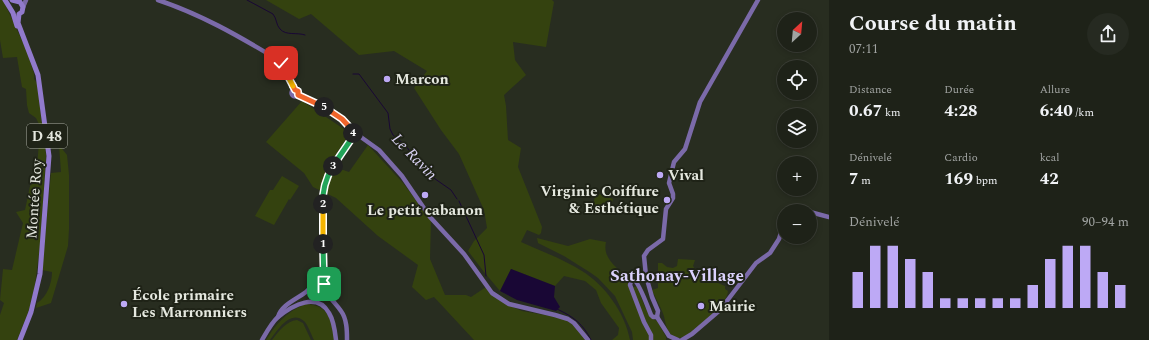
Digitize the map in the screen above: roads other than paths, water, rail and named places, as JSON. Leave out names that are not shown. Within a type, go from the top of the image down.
[{"type":"main road","points":[[5,0],[10,7],[16,14],[23,10],[23,7],[19,1],[11,4],[10,7]]},
{"type":"main road","name":"Montée Roy","points":[[16,14],[16,24],[23,36],[38,75],[49,156],[40,274],[31,312],[20,340]]},
{"type":"street","points":[[158,0],[215,23],[275,58],[283,66],[295,90],[292,92],[293,96],[296,97],[298,95],[328,109],[342,119],[355,135],[379,150],[402,176],[430,217],[464,254],[492,293],[509,304],[555,314],[568,319],[574,323],[588,340]]},
{"type":"street","points":[[678,340],[669,336],[657,317],[658,310],[652,297],[646,276],[644,256],[648,250],[663,239],[666,209],[673,198],[669,183],[674,162],[685,149],[700,102],[758,0]]},
{"type":"street","points":[[347,340],[344,317],[325,290],[323,277],[323,194],[327,176],[355,135]]},
{"type":"street","points":[[817,214],[829,217]]},
{"type":"street","points":[[682,340],[692,334],[720,310],[754,269],[756,264],[770,253],[777,242]]},
{"type":"street","points":[[262,340],[281,314],[320,278],[323,277]]},
{"type":"street","points":[[651,340],[651,335],[644,322],[632,290],[630,284],[631,281],[634,280],[637,282],[651,315],[653,317],[657,317]]},
{"type":"street","points":[[281,314],[304,302],[311,301],[321,304],[330,314],[334,325],[336,340]]},
{"type":"waterway","name":"Le Ravin","points":[[247,0],[273,14],[282,31],[305,35]]},
{"type":"waterway","name":"Le Ravin","points":[[353,74],[359,74],[388,113],[390,129],[393,135],[405,145],[428,174],[451,190],[457,199]]},
{"type":"waterway","name":"Le Ravin","points":[[459,201],[484,255],[486,276]]},
{"type":"waterway","name":"Le Ravin","points":[[557,309],[577,322],[585,330],[591,340]]},
{"type":"place","name":"Marcon","points":[[387,79]]},
{"type":"place","name":"Vival","points":[[660,175]]},
{"type":"place","name":"Le petit cabanon","points":[[425,195]]},
{"type":"place","name":"Virginie Coiffure & Esthétique","points":[[667,200]]},
{"type":"place","name":"École primaire Les Marronniers","points":[[124,304]]},
{"type":"place","name":"Mairie","points":[[701,306]]},
{"type":"district","name":"Sathonay-Village","points":[[677,275]]}]
